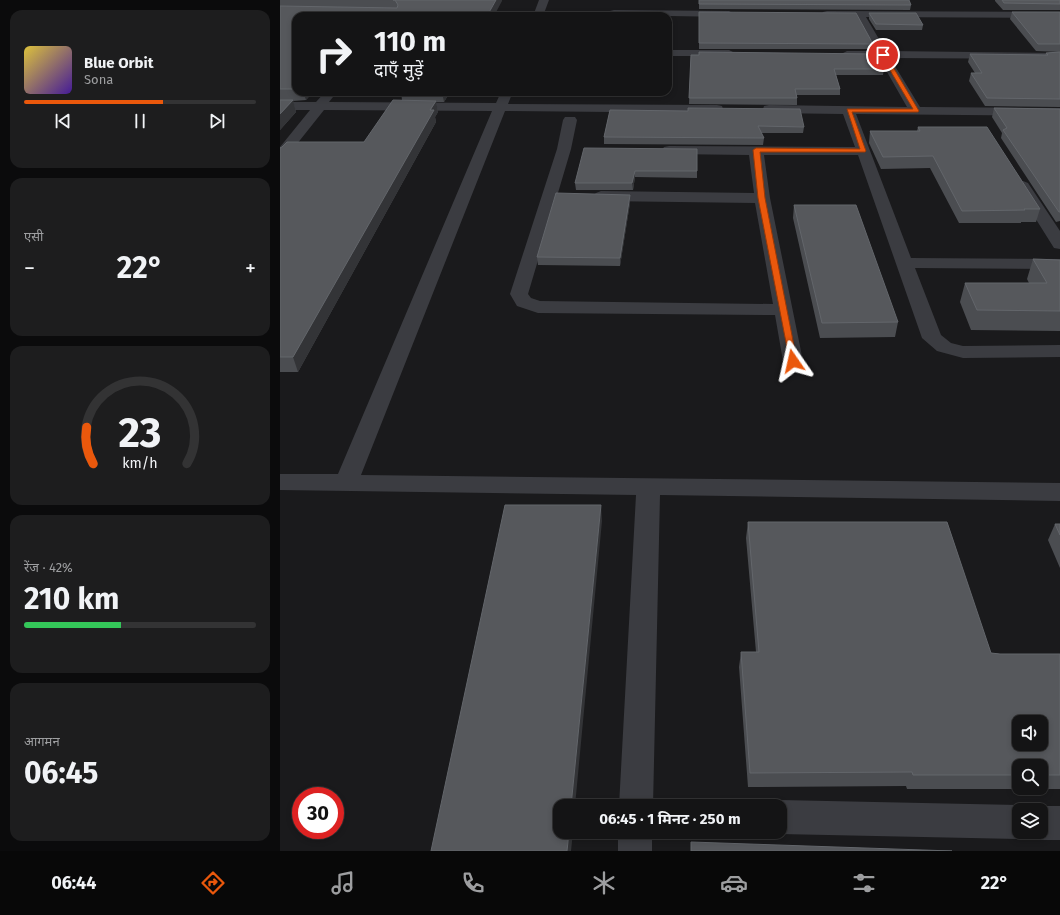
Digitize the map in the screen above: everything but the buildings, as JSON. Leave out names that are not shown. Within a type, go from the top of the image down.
[{"type":"street","points":[[540,12],[544,0]]},
{"type":"street","points":[[672,14],[742,14]]},
{"type":"street","points":[[820,14],[1060,15]]},
{"type":"street","points":[[859,14],[916,111]]},
{"type":"street","points":[[672,53],[740,53]]},
{"type":"street","points":[[835,54],[1060,56]]},
{"type":"street","points":[[280,156],[328,96]]},
{"type":"street","points":[[346,483],[504,99]]},
{"type":"street","points":[[280,106],[320,106],[504,99],[634,103],[729,109]]},
{"type":"street","points":[[753,109],[975,111],[1054,116]]},
{"type":"street","points":[[848,110],[932,338],[944,347],[963,352],[1060,351]]},
{"type":"street","points":[[975,111],[983,125]]},
{"type":"street","points":[[570,120],[572,149],[558,195],[519,294],[524,302],[538,307],[783,310]]},
{"type":"street","points":[[656,150],[863,151]]},
{"type":"street","points":[[756,150],[762,198],[793,361]]},
{"type":"street","points":[[1013,171],[1060,244]]},
{"type":"street","points":[[589,196],[762,198]]},
{"type":"street","points":[[905,263],[1060,264]]},
{"type":"street","points":[[280,482],[1060,492]]},
{"type":"street","points":[[636,799],[648,487]]},
{"type":"street","points":[[787,817],[1012,822]]},
{"type":"street","points":[[1048,823],[1060,823]]},
{"type":"street","points":[[635,851],[636,839]]},
{"type":"route","points":[[793,361],[762,198],[756,150],[863,151],[848,110],[916,111],[883,55]]}]
